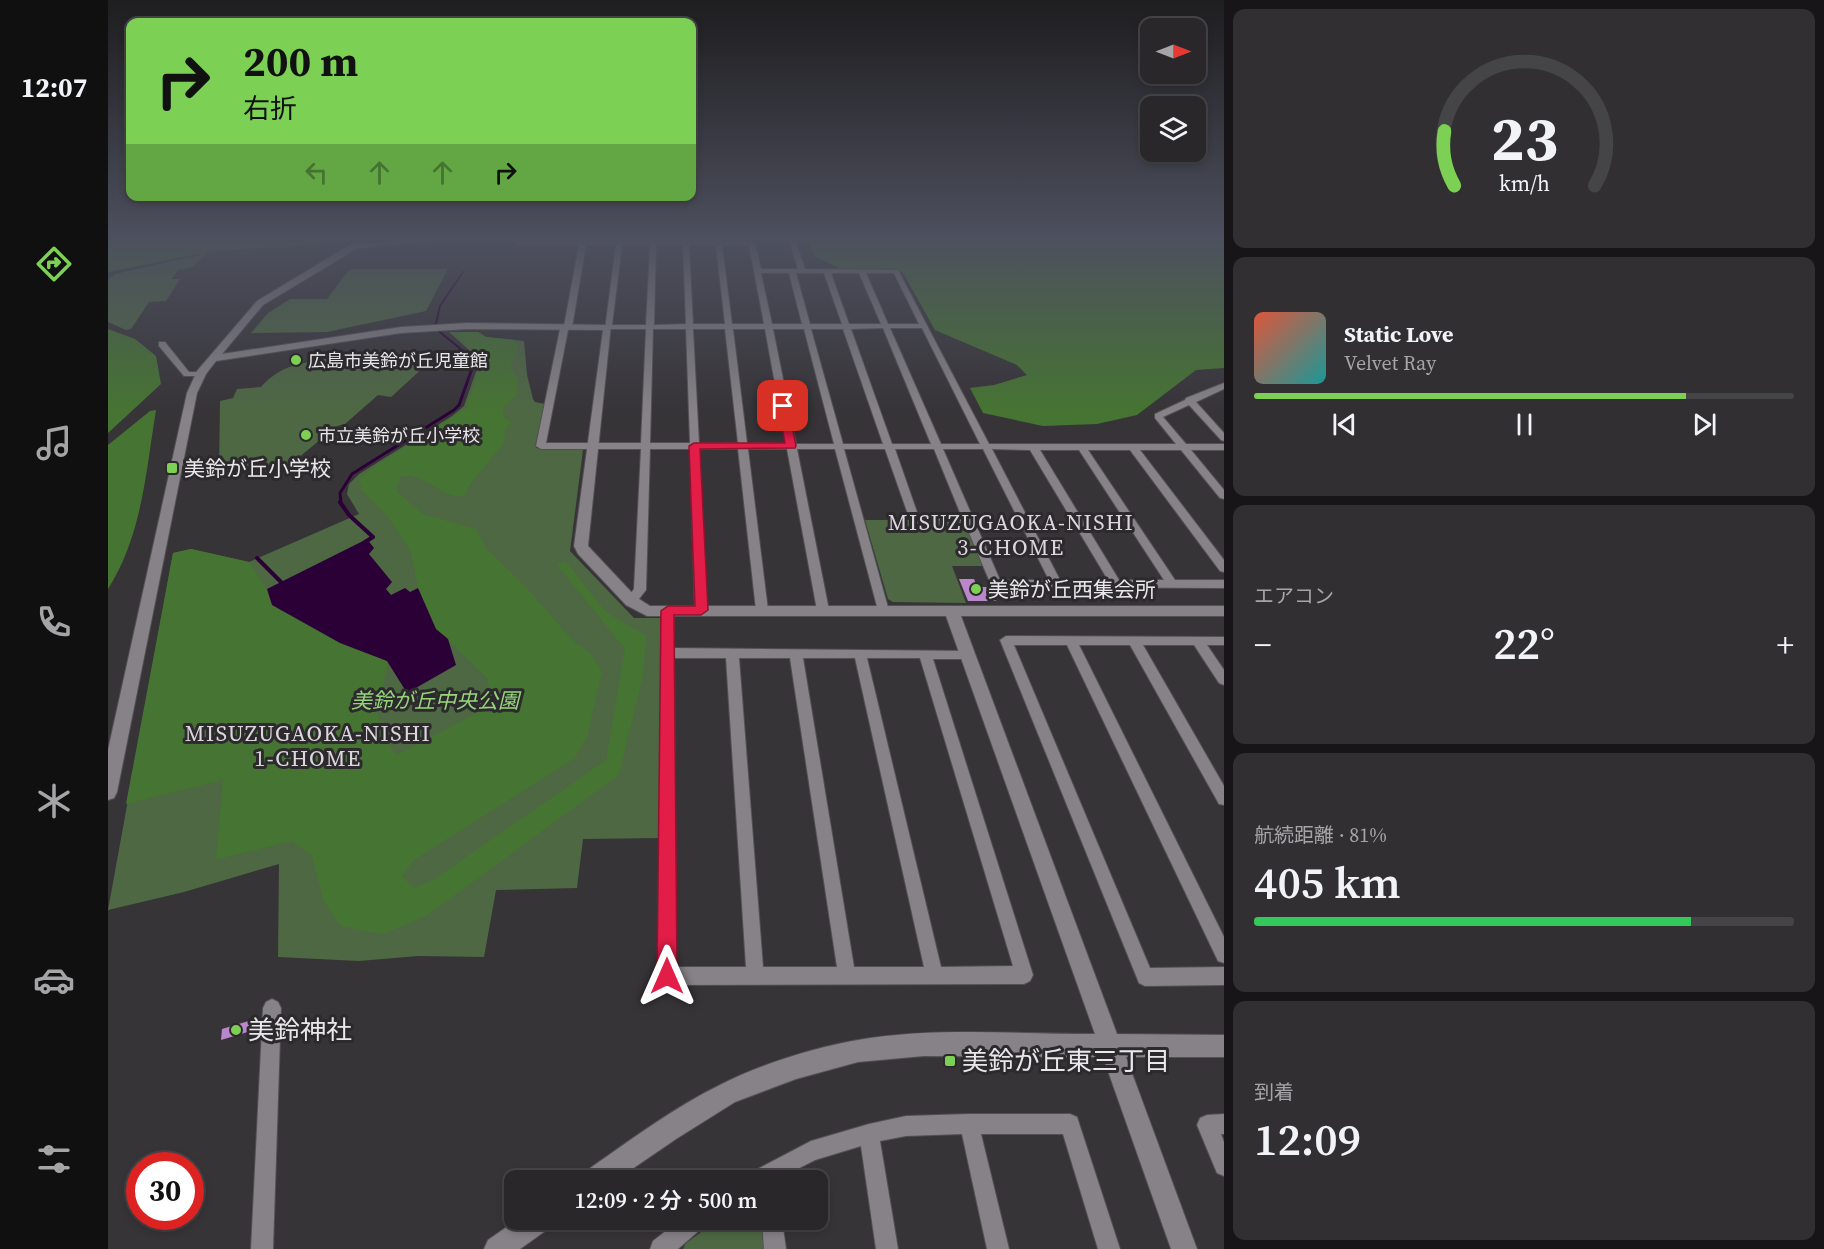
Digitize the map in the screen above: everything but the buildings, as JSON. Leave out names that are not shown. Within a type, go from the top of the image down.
[{"type":"street","points":[[108,792],[192,393],[200,374],[260,303],[273,295]]},
{"type":"street","points":[[573,295],[567,327],[564,329],[541,446],[1224,447]]},
{"type":"street","points":[[612,295],[581,546],[583,551],[631,601],[647,610],[1224,611]]},
{"type":"street","points":[[631,601],[640,590],[650,295]]},
{"type":"street","points":[[687,295],[701,610]]},
{"type":"street","points":[[724,295],[762,610]]},
{"type":"street","points":[[762,295],[823,610]]},
{"type":"street","points":[[801,295],[807,327],[883,611]]},
{"type":"street","points":[[836,295],[914,518],[967,518]]},
{"type":"street","points":[[872,295],[996,584],[1224,584]]},
{"type":"street","points":[[909,295],[1056,583]]},
{"type":"street","points":[[214,358],[361,334],[427,328],[925,326]]},
{"type":"street","points":[[162,344],[187,374],[200,374]]},
{"type":"street","points":[[1223,387],[1189,400],[1158,416],[1224,496]]},
{"type":"street","points":[[1189,400],[1224,438]]},
{"type":"street","points":[[1033,446],[1114,583]]},
{"type":"street","points":[[1132,446],[1224,568]]},
{"type":"street","points":[[1082,447],[1172,584]]},
{"type":"street","points":[[668,611],[667,976],[1024,975],[925,654]]},
{"type":"street","points":[[952,611],[1184,1249]]},
{"type":"street","points":[[1224,641],[1006,640],[1145,977],[1224,976]]},
{"type":"street","points":[[1071,641],[1224,955]]},
{"type":"street","points":[[1134,641],[1224,799]]},
{"type":"street","points":[[1198,641],[1224,680]]},
{"type":"street","points":[[667,653],[968,654]]},
{"type":"street","points":[[732,654],[755,976]]},
{"type":"street","points":[[796,654],[847,975]]},
{"type":"street","points":[[860,654],[936,976]]},
{"type":"street","points":[[262,1249],[272,1008]]},
{"type":"street","points":[[609,1170],[667,1130],[728,1093],[796,1067],[858,1052],[924,1045],[1224,1046]]},
{"type":"street","points":[[969,1124],[998,1249]]},
{"type":"street","points":[[778,1170],[811,1151],[906,1126],[1070,1124],[1108,1249]]},
{"type":"street","points":[[1224,1124],[1207,1125],[1224,1166]]},
{"type":"street","points":[[869,1134],[887,1249]]},
{"type":"street","points":[[497,1249],[525,1230]]},
{"type":"street","points":[[661,1249],[684,1230]]},
{"type":"street","points":[[773,1230],[775,1249]]},
{"type":"green space","points":[[108,295],[170,295],[166,301],[149,302],[131,329],[126,330],[108,322]]},
{"type":"green space","points":[[330,295],[434,295],[426,311],[327,332],[251,333],[268,313],[290,299],[327,299]]},
{"type":"green space","points":[[916,295],[1224,295],[1224,368],[1196,370],[1137,415],[1097,424],[1043,426],[983,413],[970,388],[994,385],[1027,375],[1017,365],[935,330]]},
{"type":"green space","points":[[108,329],[135,339],[156,356],[161,384],[108,433]]},
{"type":"green space","name":"美鈴が丘中央公園","points":[[449,332],[478,332],[486,337],[524,341],[527,375],[533,399],[535,402],[545,404],[536,448],[583,450],[570,551],[634,618],[660,618],[660,838],[583,839],[577,888],[496,890],[484,957],[418,956],[359,961],[278,957],[279,864],[184,892],[108,910],[173,553],[191,549],[249,562],[359,514],[347,494],[349,484],[359,474],[452,416],[464,406],[480,360]]},
{"type":"green space","points":[[478,332],[486,337],[515,340],[518,350],[510,368],[517,377],[517,395],[504,407],[503,417],[512,422],[505,430],[504,443],[468,487],[465,496],[456,496],[417,477],[409,476],[401,476],[396,491],[423,514],[476,529],[487,549],[526,587],[575,643],[588,651],[602,672],[587,736],[575,758],[414,860],[402,876],[414,888],[433,880],[606,760],[625,649],[556,564],[566,562],[606,612],[646,636],[643,675],[619,775],[426,916],[383,934],[341,926],[324,902],[312,856],[292,841],[214,860],[223,780],[126,804],[173,553],[191,549],[249,562],[267,589],[272,605],[340,643],[387,661],[379,698],[378,716],[389,744],[397,755],[479,712],[490,694],[487,678],[436,629],[418,588],[411,552],[388,517],[362,490],[359,479],[372,468],[465,409],[483,358],[455,335]]},
{"type":"green space","points":[[333,357],[425,366],[391,397],[378,395],[345,424],[337,426],[281,472],[252,466],[219,472],[220,401],[233,398],[237,389],[261,387],[285,369]]},
{"type":"green space","points":[[156,410],[135,525],[119,569],[108,589],[108,445],[150,411]]},
{"type":"green space","points":[[865,520],[958,520],[966,525],[983,566],[952,566],[966,603],[893,602],[888,599]]},
{"type":"green space","points":[[704,1230],[765,1230],[766,1249],[683,1249],[686,1243]]},
{"type":"shaded area","points":[[367,539],[374,548],[369,554],[392,582],[386,589],[391,595],[405,588],[410,592],[418,588],[436,629],[448,639],[456,665],[407,693],[387,661],[340,643],[272,605],[267,589]]},
{"type":"waterway","points":[[447,295],[440,306],[435,328],[468,355]]},
{"type":"waterway","points":[[341,503],[340,493],[352,474],[459,405],[475,360],[466,353]]},
{"type":"waterway","points":[[341,503],[349,515],[373,537],[365,542]]},
{"type":"waterway","points":[[257,558],[284,585]]},
{"type":"place","name":"広島市美鈴が丘児童館","points":[[296,360]]},
{"type":"place","name":"市立美鈴が丘小学校","points":[[306,435]]},
{"type":"place","name":"美鈴が丘小学校","points":[[172,468]]},
{"type":"place","name":"美鈴が丘西集会所","points":[[976,589]]},
{"type":"place","name":"美鈴神社","points":[[236,1030]]},
{"type":"place","name":"美鈴が丘東三丁目","points":[[950,1061]]},
{"type":"district","name":"MISUZUGAOKA-NISHI 3-CHOME","points":[[1011,534]]},
{"type":"district","name":"MISUZUGAOKA-NISHI 1-CHOME","points":[[308,746]]},
{"type":"route","points":[[667,976],[668,611],[701,610],[694,446],[791,446],[783,406]]}]
